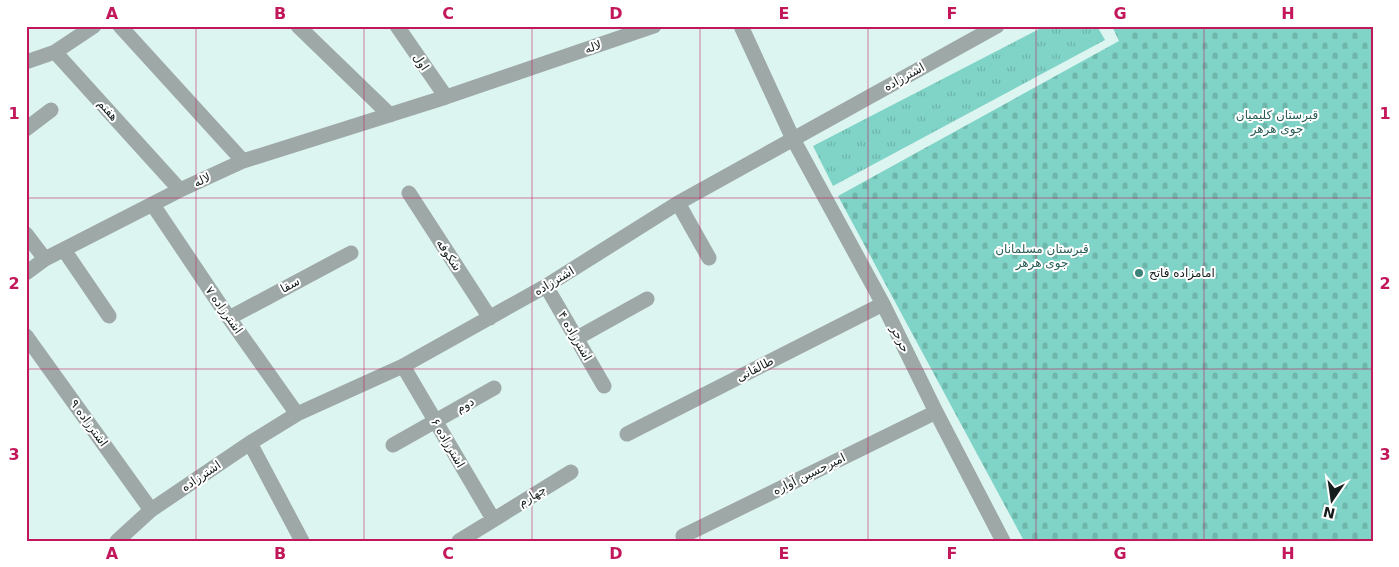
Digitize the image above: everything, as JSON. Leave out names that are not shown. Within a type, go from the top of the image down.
[{"type":"street","points":[[26,62],[55,52],[94,26]]},
{"type":"street","points":[[120,26],[243,161]]},
{"type":"street","points":[[298,26],[390,115]]},
{"type":"street","name":"اول","points":[[398,26],[446,97]]},
{"type":"street","name":"لاله","points":[[26,272],[45,259],[180,190],[243,161],[446,97],[654,26]]},
{"type":"street","name":"حرحر","points":[[742,26],[793,139],[883,304],[936,412],[1003,541]]},
{"type":"street","name":"اشترزاده","points":[[120,540],[151,510],[250,443],[297,414],[403,366],[490,318],[546,286],[678,203],[997,26]]},
{"type":"street","name":"هفتم","points":[[55,52],[180,190]]},
{"type":"street","points":[[26,129],[51,110]]},
{"type":"street","name":"شکوفه","points":[[409,193],[490,318]]},
{"type":"street","points":[[678,203],[709,258]]},
{"type":"street","name":"اشترزاده ۷","points":[[153,205],[229,318],[297,414]]},
{"type":"street","points":[[26,234],[45,259]]},
{"type":"street","points":[[64,250],[109,316]]},
{"type":"street","name":"سقا","points":[[229,318],[351,253]]},
{"type":"street","name":"اشترزاده ۴","points":[[546,286],[604,386]]},
{"type":"street","points":[[577,338],[647,299]]},
{"type":"street","name":"طالقانی","points":[[627,434],[883,304]]},
{"type":"street","name":"اشترزاده ۹","points":[[26,336],[151,510]]},
{"type":"street","name":"اشترزاده ۶","points":[[403,366],[492,520]]},
{"type":"street","name":"دوم","points":[[435,421],[494,388]]},
{"type":"street","name":"امیرحسین آواره","points":[[683,536],[936,412]]},
{"type":"street","points":[[393,445],[435,421]]},
{"type":"street","points":[[250,443],[302,541]]},
{"type":"street","name":"چهارم","points":[[459,541],[571,472]]},
{"type":"green space","points":[[1045,26],[1097,26],[1105,40],[833,186],[813,146]]},
{"type":"green space","points":[[1112,26],[1373,26],[1373,541],[1024,541],[838,196],[1119,41]]},
{"type":"place","name":"امامزاده فاتح","points":[[1139,273]]},
{"type":"park label","name":"قبرستان کلیمیان جوی هرهر","points":[[1277,122]]},
{"type":"park label","name":"قبرستان مسلمانان جوی هرهر","points":[[1042,256]]}]
